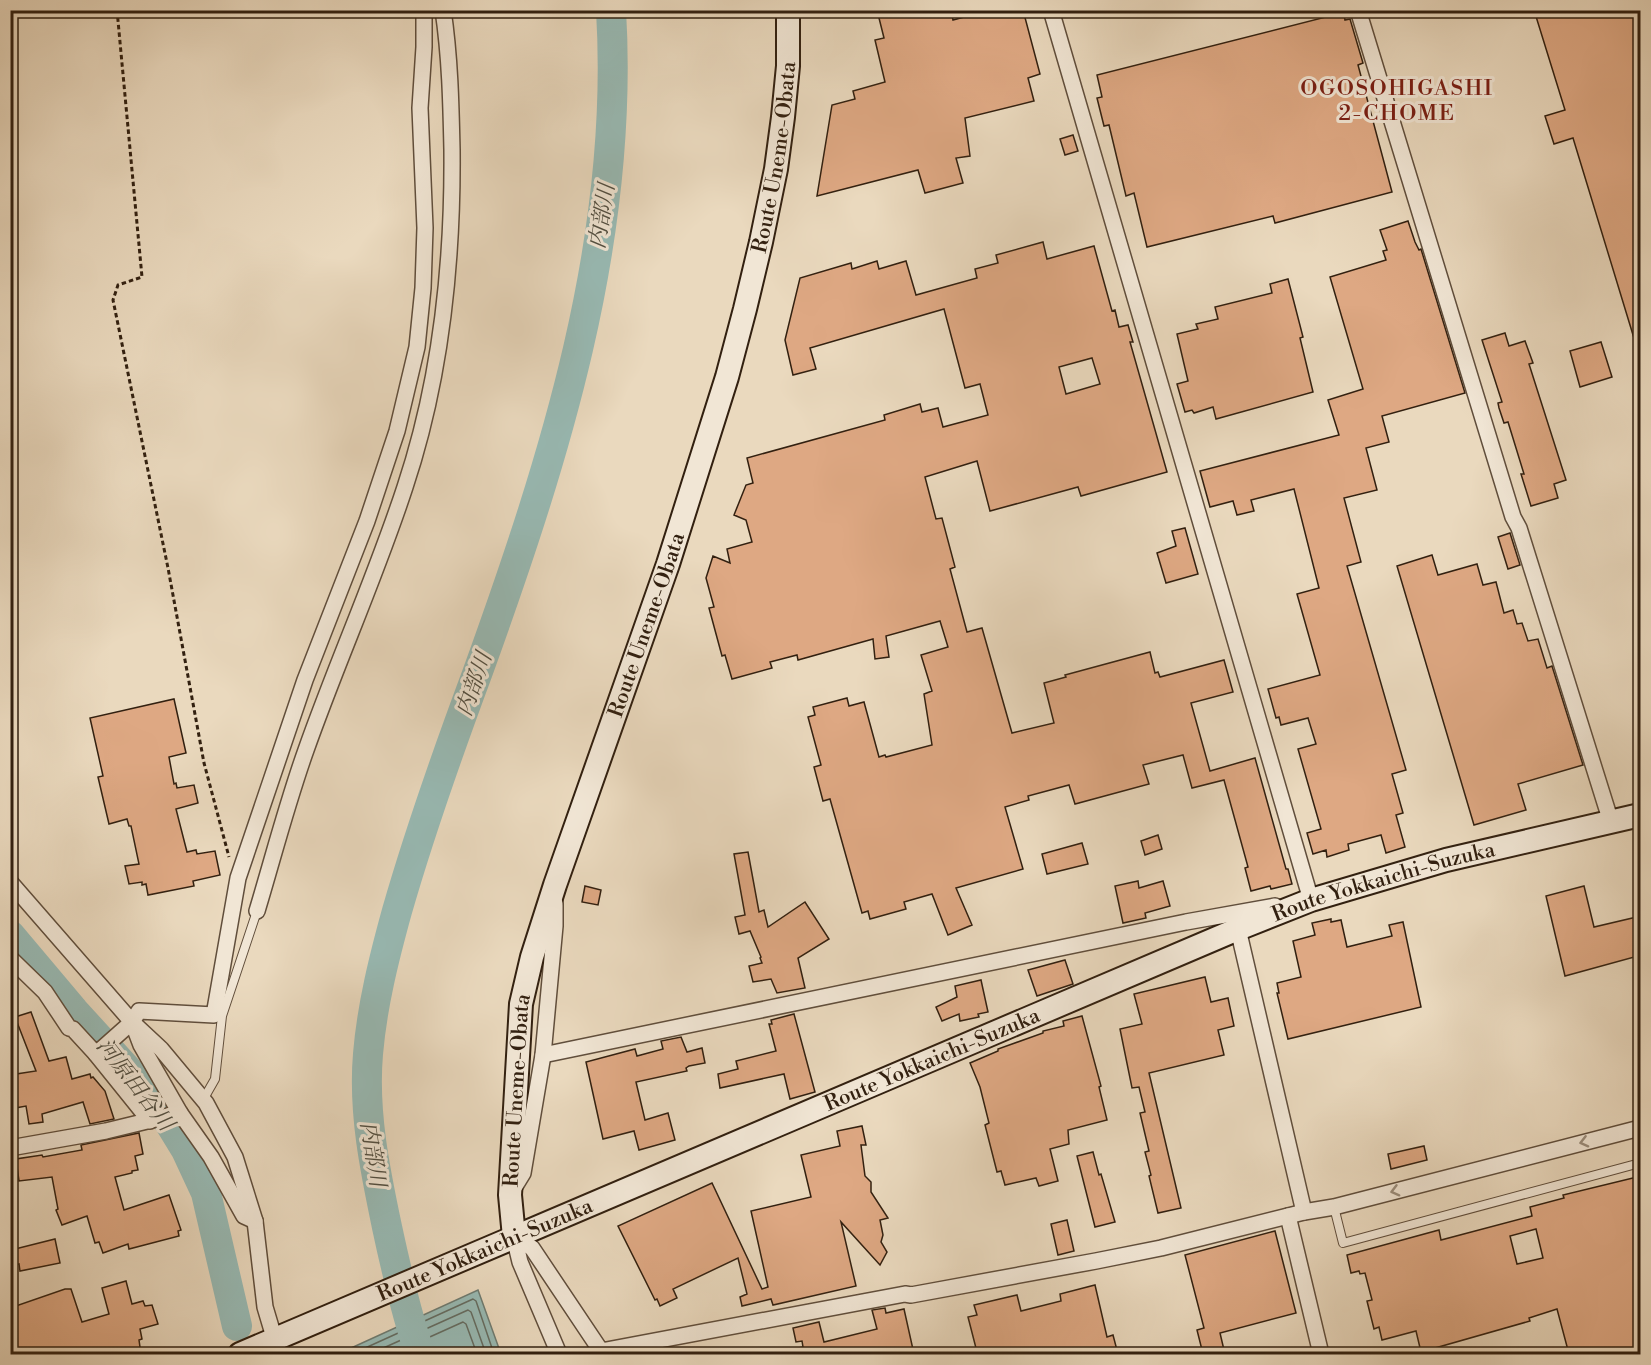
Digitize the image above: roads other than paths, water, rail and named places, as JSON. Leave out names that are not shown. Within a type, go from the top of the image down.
[{"type":"main road","name":"Route Uneme-Obata","points":[[514,1237],[510,1196],[521,1004],[532,957],[555,885],[668,564],[727,377],[762,242],[776,169],[788,66],[788,10]]},
{"type":"main road","name":"Route Yokkaichi-Suzuka","points":[[240,1354],[281,1343],[463,1258],[1311,900],[1446,860],[1641,815]]},
{"type":"street","points":[[97,1052],[132,1022],[139,1011],[218,1016],[238,878],[305,680],[371,510],[397,431],[417,347],[423,288],[425,228],[420,108],[424,10]]},
{"type":"street","points":[[257,911],[305,752],[406,487],[432,385],[441,339],[449,266],[452,176],[452,106],[443,10]]},
{"type":"street","points":[[543,1055],[1174,925],[1311,900],[1051,10]]},
{"type":"street","points":[[1358,10],[1513,517],[1519,528],[1611,822]]},
{"type":"street","points":[[10,882],[132,1022],[161,1049],[204,1100],[235,1157],[255,1221],[265,1307],[281,1343]]},
{"type":"street","points":[[510,1196],[523,1173],[543,1055],[555,926],[555,885]]},
{"type":"street","points":[[1238,929],[1305,1212]]},
{"type":"street","points":[[10,958],[45,992],[69,1028],[73,1029],[97,1052],[152,1121]]},
{"type":"street","points":[[132,1022],[141,1045],[178,1114],[211,1157],[244,1216],[255,1221]]},
{"type":"street","points":[[10,1148],[106,1131],[178,1114]]},
{"type":"street","points":[[514,1237],[532,1248],[601,1351],[1161,1248],[1288,1216],[1334,1207],[1641,1128]]},
{"type":"street","points":[[1288,1216],[1321,1354]]},
{"type":"street","points":[[514,1237],[520,1262],[559,1354]]},
{"type":"lane","points":[[204,1100],[215,1079],[218,1016],[257,911]]},
{"type":"lane","points":[[1334,1207],[1343,1243],[1641,1163]]},
{"type":"water","points":[[478,1290],[501,1354],[338,1354]]},
{"type":"waterway","name":"内部川","points":[[420,1354],[394,1259],[371,1141],[367,1076],[372,1018],[383,964],[406,881],[532,513],[557,431],[578,348],[595,265],[607,181],[612,96],[611,10]]},
{"type":"waterway","name":"河原田谷川","points":[[10,935],[74,1011],[156,1101],[186,1150],[206,1193],[237,1326]]},
{"type":"district","name":"OGOSOHIGASHI 2-CHOME","points":[[1397,100]]}]
